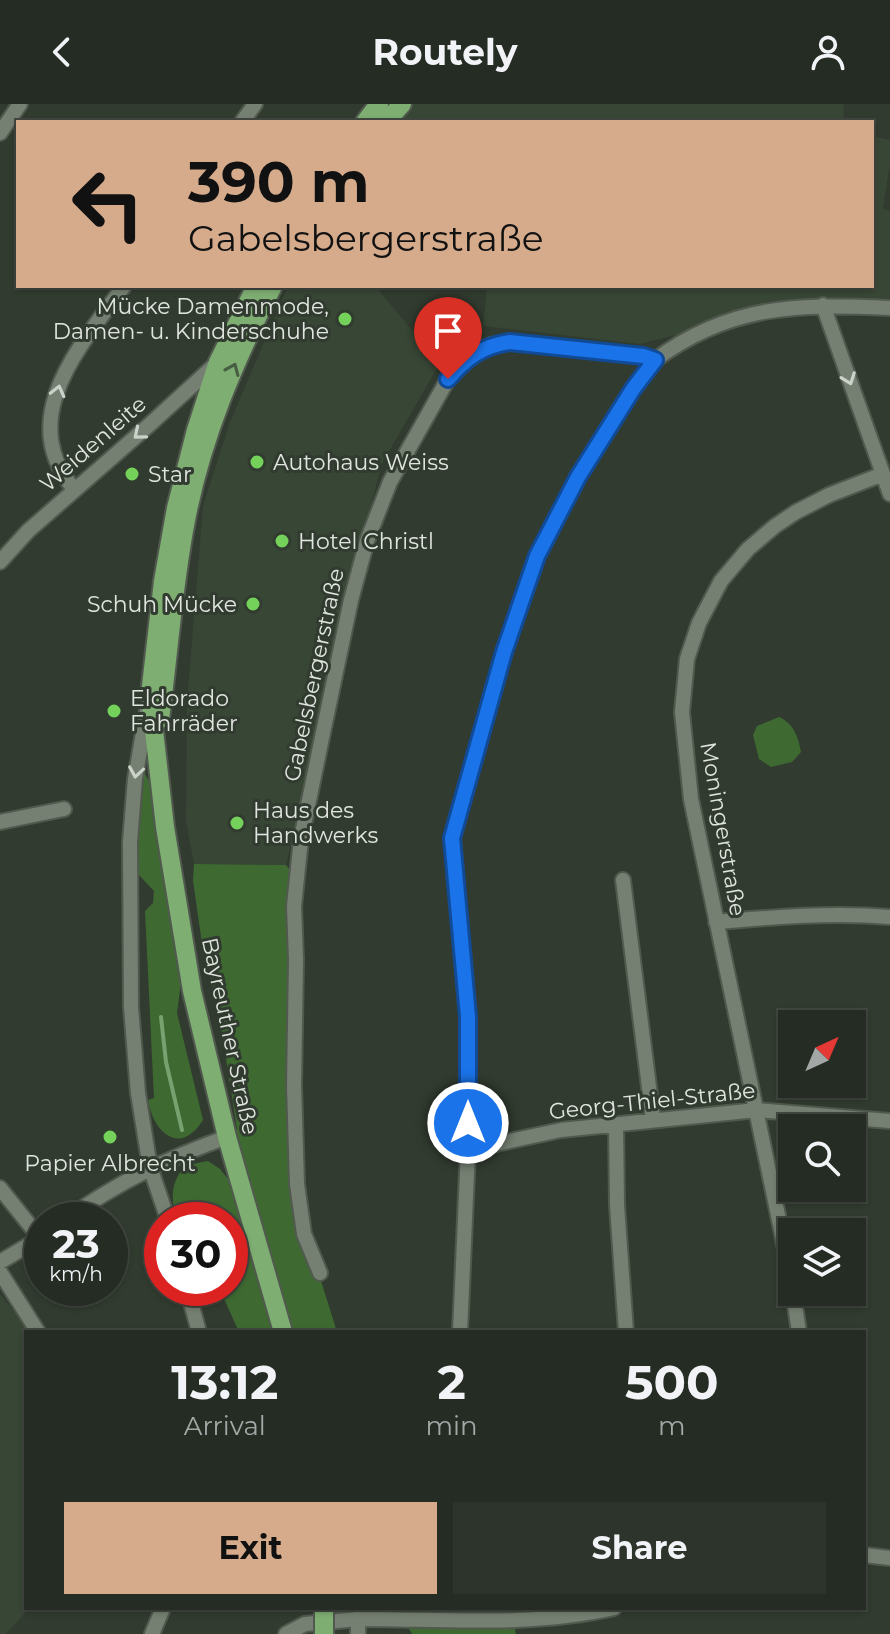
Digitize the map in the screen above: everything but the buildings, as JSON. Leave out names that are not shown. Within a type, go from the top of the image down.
[{"type":"main road","points":[[367,120],[379,104]]},
{"type":"main road","points":[[388,120],[402,104]]},
{"type":"main road","name":"Bayreuther Straße","points":[[255,288],[218,362],[176,508],[157,624],[150,695],[165,827],[192,991],[227,1137],[282,1330]]},
{"type":"main road","name":"Bayreuther Straße","points":[[157,746],[187,518],[222,395],[272,288]]},
{"type":"main road","points":[[324,1610],[324,1634]]},
{"type":"street","points":[[0,133],[20,104]]},
{"type":"street","points":[[74,489],[51,450],[49,430],[61,377],[71,357],[123,288]]},
{"type":"street","points":[[460,1330],[468,1150],[468,1017],[452,838],[504,652],[537,556],[578,477],[633,389],[655,360],[700,331],[766,310],[823,305],[890,308]]},
{"type":"street","points":[[823,305],[890,494]]},
{"type":"street","name":"Gabelsbergerstraße","points":[[320,1273],[304,1234],[298,1207],[294,906],[301,839],[351,600],[367,541],[390,482],[417,430],[448,379],[475,352],[510,342],[643,356],[655,360]]},
{"type":"street","name":"Weidenleite","points":[[0,562],[28,531],[218,362]]},
{"type":"street","name":"Moningerstraße","points":[[779,1218],[691,799],[682,712],[687,659],[699,623],[721,581],[748,549],[775,526],[829,495],[883,474]]},
{"type":"street","name":"Bayreuther Straße","points":[[150,695],[135,779],[130,842],[131,1007],[138,1093],[150,1167],[162,1202]]},
{"type":"street","points":[[0,822],[64,809]]},
{"type":"street","points":[[623,880],[653,1119]]},
{"type":"street","points":[[716,922],[808,915],[890,917]]},
{"type":"street","name":"Georg-Thiel-Straße","points":[[468,1150],[561,1130],[757,1110],[890,1121]]},
{"type":"street","points":[[616,1124],[617,1205],[626,1330]]},
{"type":"street","points":[[90,1202],[150,1167],[227,1137]]},
{"type":"street","points":[[0,1188],[24,1217]]},
{"type":"street","points":[[0,1262],[24,1247]]},
{"type":"street","points":[[0,1272],[37,1330]]},
{"type":"street","points":[[192,1306],[198,1330]]},
{"type":"street","points":[[795,1306],[799,1330]]},
{"type":"street","points":[[866,1555],[890,1558]]},
{"type":"street","points":[[152,1634],[162,1610]]},
{"type":"street","points":[[286,1634],[305,1624],[358,1626],[507,1620],[578,1616],[605,1610]]},
{"type":"shaded area","points":[[413,104],[844,104],[843,120],[401,120]]},
{"type":"shaded area","points":[[874,136],[890,140],[890,164],[883,209],[890,211],[890,300],[811,299],[730,311],[680,334],[640,344],[483,326],[487,288],[874,288]]},
{"type":"shaded area","points":[[287,288],[377,288],[440,363],[381,465],[286,865],[194,864],[186,821],[187,702],[203,506],[230,422]]},
{"type":"shaded area","points":[[0,1294],[29,1330],[24,1330],[24,1610],[27,1610],[6,1634],[0,1634]]},
{"type":"green space","points":[[779,717],[794,731],[801,752],[792,762],[771,767],[759,759],[753,735],[757,726]]},
{"type":"green space","points":[[145,774],[149,781],[181,982],[177,1013],[203,1120],[194,1131],[177,1138],[169,1136],[155,1122],[148,1100],[154,1098],[145,911],[153,903],[154,891],[139,875],[136,836],[141,778]]},
{"type":"green space","points":[[194,864],[286,865],[297,878],[298,1207],[336,1330],[282,1330],[227,1137],[237,1129],[217,1000],[204,957],[193,881]]},
{"type":"green space","points":[[208,1161],[220,1169],[232,1184],[237,1202],[173,1202],[175,1183],[187,1165]]},
{"type":"green space","points":[[248,1240],[273,1330],[238,1330],[227,1306],[248,1306]]},
{"type":"green space","points":[[407,1625],[514,1626],[516,1634],[412,1634]]},
{"type":"waterway","points":[[161,1017],[166,1062],[182,1130]]},
{"type":"place","name":"Mücke Damenmode, Damen- u. Kinderschuhe","points":[[345,319]]},
{"type":"place","name":"Autohaus Weiss","points":[[257,462]]},
{"type":"place","name":"Star","points":[[132,474]]},
{"type":"place","name":"Hotel Christl","points":[[282,541]]},
{"type":"place","name":"Schuh Mücke","points":[[253,604]]},
{"type":"place","name":"Eldorado Fahrräder","points":[[114,711]]},
{"type":"place","name":"Haus des Handwerks","points":[[237,823]]},
{"type":"place","name":"Papier Albrecht","points":[[110,1137]]},
{"type":"route","points":[[448,379],[475,352],[510,342],[643,356],[655,360],[633,389],[578,477],[537,556],[504,652],[452,838],[468,1017],[468,1123]]}]
